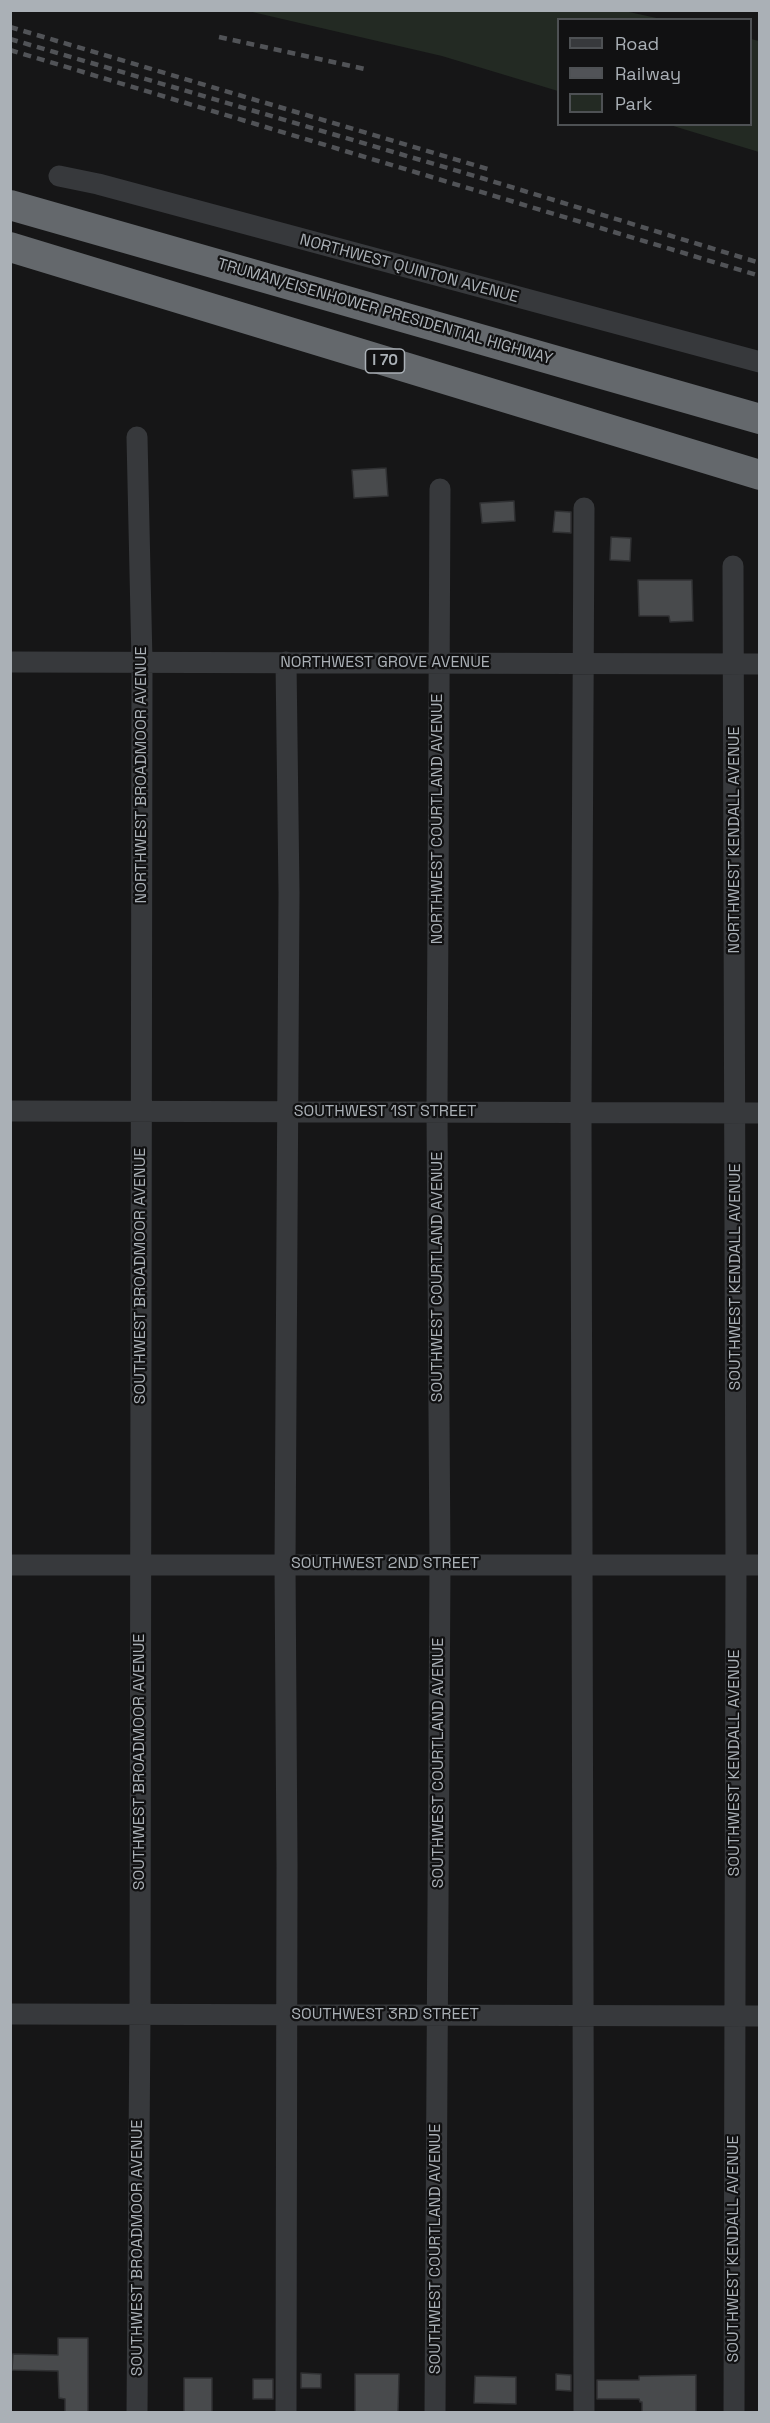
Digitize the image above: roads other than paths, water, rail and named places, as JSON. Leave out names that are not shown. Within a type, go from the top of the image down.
[{"type":"highway","name":"TRUMAN/EISENHOWER PRESIDENTIAL HIGHWAY","points":[[10,205],[759,419]]},
{"type":"highway","name":"I 70","points":[[10,247],[759,475]]},
{"type":"street","name":"NORTHWEST QUINTON AVENUE","points":[[59,176],[98,184],[759,362]]},
{"type":"street","name":"NORTHWEST BROADMOOR AVENUE","points":[[137,437],[142,662],[141,1112]]},
{"type":"street","name":"NORTHWEST COURTLAND AVENUE","points":[[437,1113],[440,489]]},
{"type":"street","points":[[584,508],[581,1113],[584,2412]]},
{"type":"street","name":"NORTHWEST KENDALL AVENUE","points":[[733,566],[736,1113]]},
{"type":"street","name":"NORTHWEST GROVE AVENUE","points":[[10,662],[759,664]]},
{"type":"street","points":[[286,662],[289,892],[285,1564],[286,2412]]},
{"type":"street","name":"SOUTHWEST 1ST STREET","points":[[10,1112],[759,1113]]},
{"type":"street","name":"SOUTHWEST BROADMOOR AVENUE","points":[[137,2412],[141,1112]]},
{"type":"street","name":"SOUTHWEST COURTLAND AVENUE","points":[[435,2412],[440,1564],[437,1113]]},
{"type":"street","name":"SOUTHWEST KENDALL AVENUE","points":[[734,2412],[736,1113]]},
{"type":"street","name":"SOUTHWEST 2ND STREET","points":[[10,1565],[759,1565]]},
{"type":"street","name":"SOUTHWEST 3RD STREET","points":[[10,2014],[759,2016]]},
{"type":"railway","points":[[10,27],[488,169]]},
{"type":"railway","points":[[219,37],[365,69]]},
{"type":"railway","points":[[10,39],[760,263]]},
{"type":"railway","points":[[10,50],[760,276]]}]
